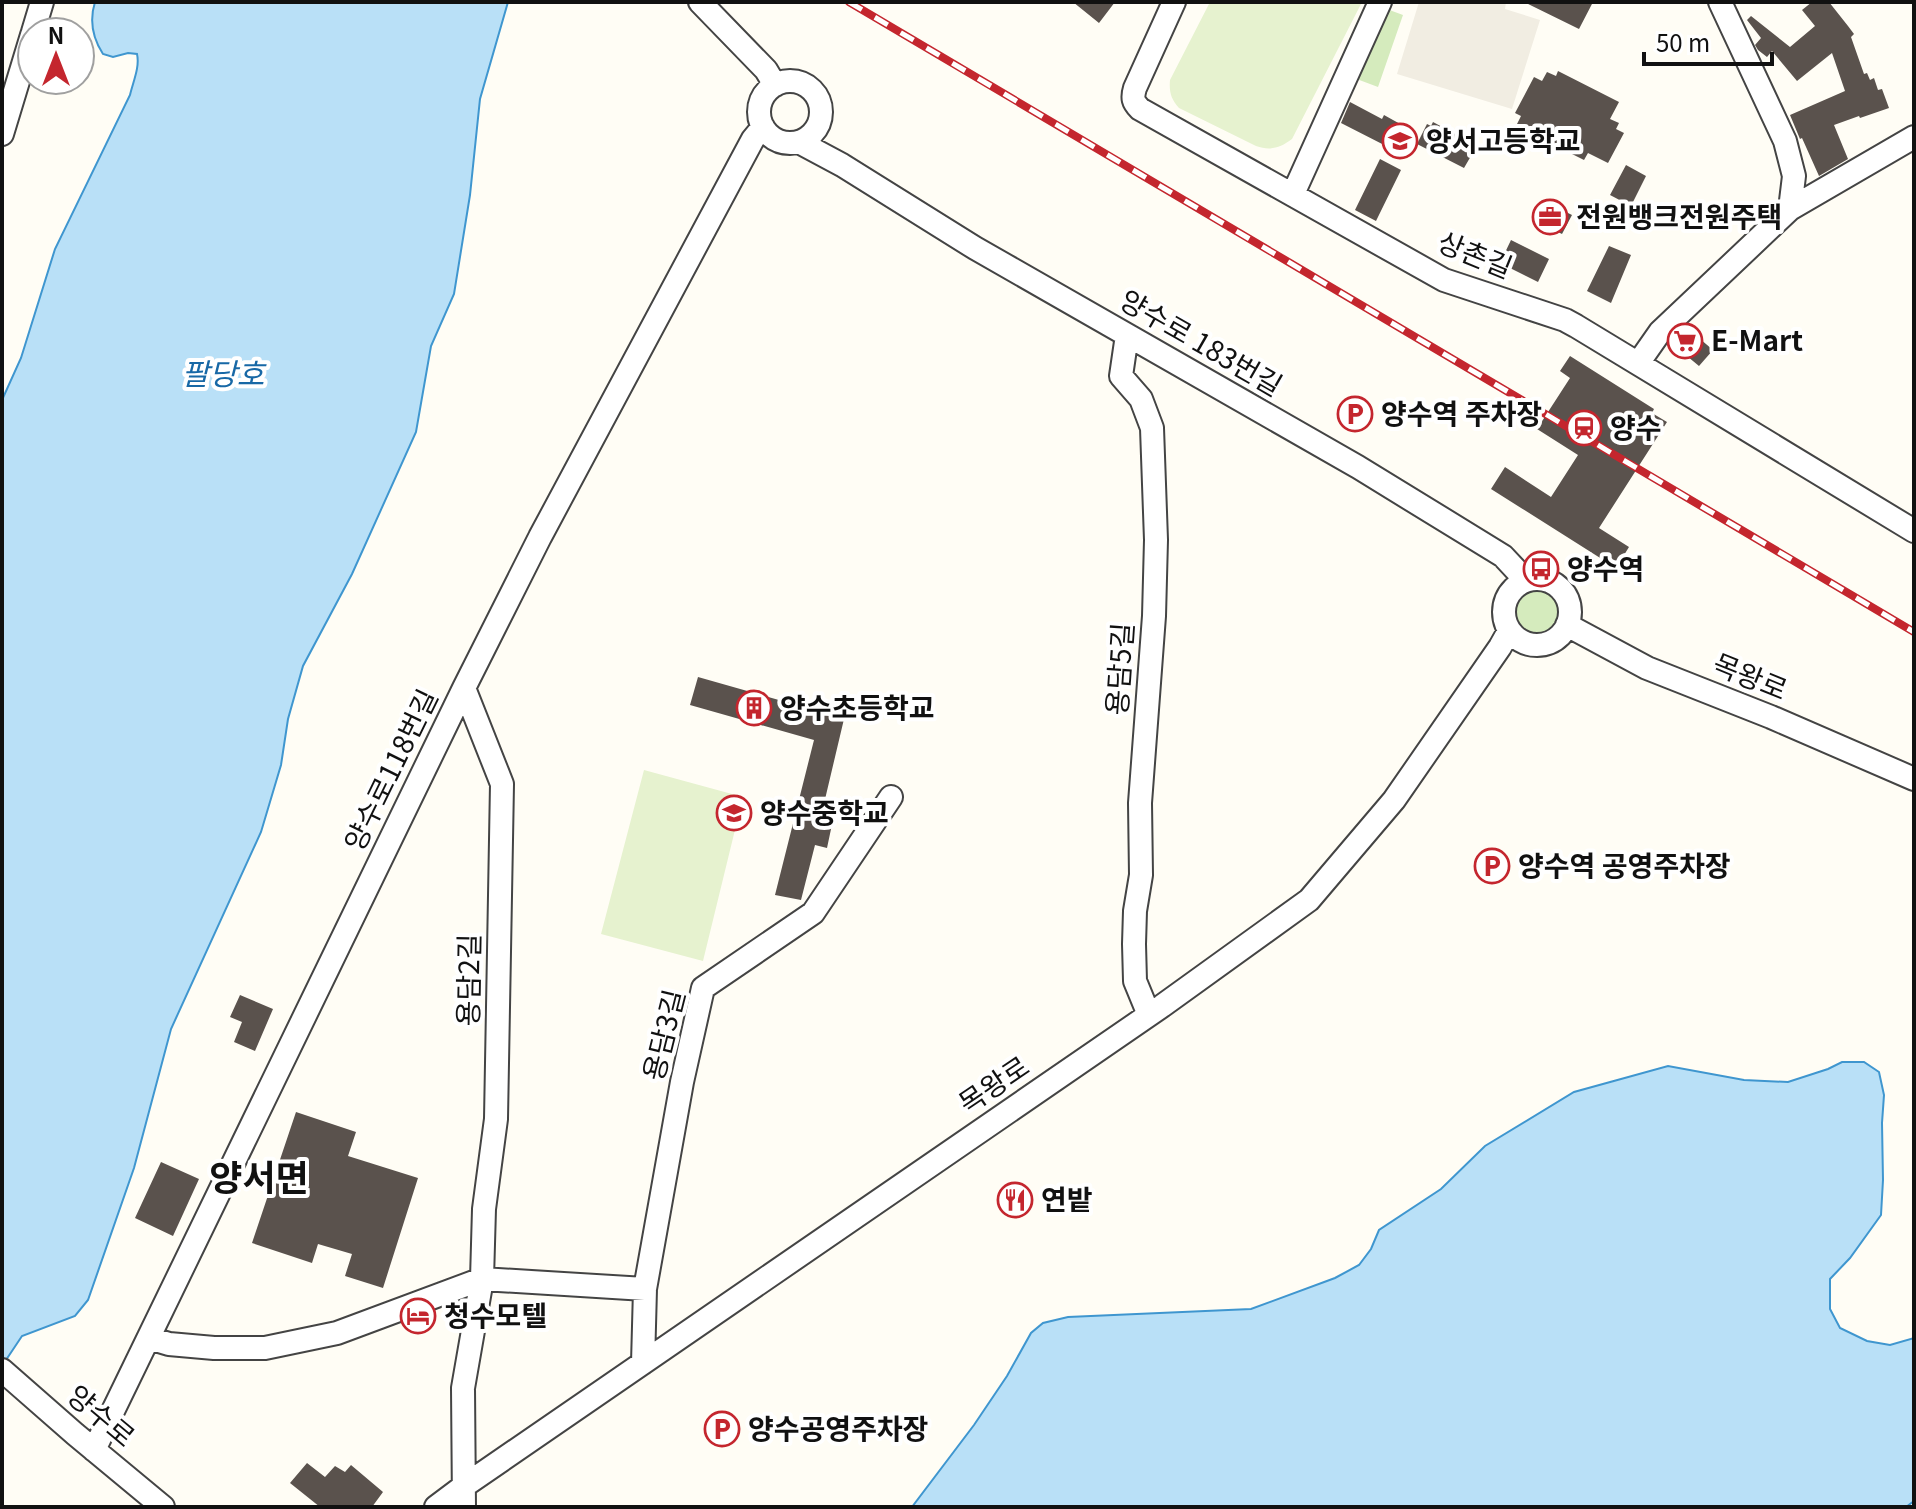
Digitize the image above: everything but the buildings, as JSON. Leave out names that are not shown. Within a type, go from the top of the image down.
[{"type":"street","points":[[700,2],[766,70],[775,85]]},
{"type":"street","name":"상촌길","points":[[1174,2],[1135,88],[1133,96],[1140,109],[1444,280],[1565,320],[1914,531]]},
{"type":"street","points":[[1293,194],[1380,2]]},
{"type":"street","points":[[1720,2],[1788,149],[1794,176],[1790,209]]},
{"type":"street","points":[[763,127],[759,113],[765,93],[783,82],[803,83],[818,97],[820,122],[812,135],[799,142]]},
{"type":"street","points":[[2,134],[16,87]]},
{"type":"street","points":[[820,122],[842,165]]},
{"type":"street","name":"양수로 183번길","points":[[763,127],[774,139],[783,143],[799,142],[842,165],[975,248],[1358,467],[1503,556],[1524,581]]},
{"type":"street","name":"양수로118번길","points":[[94,1450],[540,537],[738,166],[763,127]]},
{"type":"street","points":[[1639,362],[1660,332],[1790,209],[1914,137]]},
{"type":"street","name":"용담5길","points":[[1127,335],[1121,376],[1141,399],[1152,428],[1155,508],[1154,616],[1140,803],[1141,875],[1134,944],[1135,981],[1149,1015]]},
{"type":"street","points":[[1540,579],[1551,582],[1567,597],[1570,619],[1567,625],[1558,638],[1548,644],[1526,644],[1509,631],[1504,621],[1505,600],[1510,591],[1524,581],[1540,579]]},
{"type":"street","name":"목왕로","points":[[1567,625],[1647,668],[1914,779]]},
{"type":"street","name":"목왕로","points":[[436,1507],[464,1496],[643,1363],[1149,1015],[1309,900],[1394,800],[1509,631]]},
{"type":"street","name":"용담2길","points":[[464,688],[502,784],[496,1119],[484,1209],[482,1279],[463,1388],[464,1496]]},
{"type":"street","name":"용담3길","points":[[643,1363],[645,1289],[682,1082],[703,988],[813,913],[891,797]]},
{"type":"street","points":[[149,1338],[169,1344],[214,1348],[265,1348],[337,1333],[482,1279],[645,1289]]},
{"type":"street","name":"양수로","points":[[2,1370],[163,1507]]},
{"type":"green space","points":[[1210,2],[1362,2],[1292,139],[1283,145],[1275,148],[1256,146],[1179,108],[1172,98],[1170,80]]},
{"type":"green space","points":[[1384,8],[1403,15],[1378,87],[1354,78]]},
{"type":"green space","points":[[1537,591],[1551,598],[1558,612],[1551,626],[1537,633],[1523,626],[1516,612],[1523,598]]},
{"type":"green space","points":[[644,770],[743,797],[703,961],[601,934]]},
{"type":"shaded area","points":[[1419,2],[1506,2],[1505,9],[1540,20],[1512,109],[1397,74]]},
{"type":"water","name":"팔당호","points":[[95,2],[508,2],[480,99],[470,195],[454,294],[431,346],[416,432],[352,574],[303,666],[288,719],[281,765],[261,832],[171,1029],[134,1168],[88,1300],[75,1316],[22,1336],[2,1366],[2,400],[21,358],[55,249],[130,95],[136,74],[137,54],[113,57],[103,54],[99,48],[93,9]]},
{"type":"water","points":[[1842,1062],[1864,1062],[1879,1072],[1884,1095],[1883,1180],[1881,1215],[1850,1258],[1830,1279],[1830,1309],[1840,1328],[1867,1341],[1890,1345],[1914,1338],[1914,1501],[1906,1507],[912,1507],[974,1425],[1031,1333],[1043,1323],[1068,1317],[1251,1309],[1335,1278],[1359,1265],[1371,1249],[1379,1230],[1441,1189],[1485,1146],[1574,1092],[1668,1066],[1744,1080],[1788,1082]]},
{"type":"railway","points":[[849,2],[1914,632]]},
{"type":"place","name":"양서고등학교","points":[[1400,141]]},
{"type":"place","name":"전원뱅크전원주택","points":[[1550,217]]},
{"type":"place","name":"E-Mart","points":[[1685,341]]},
{"type":"place","name":"양수역 주차장","points":[[1355,414]]},
{"type":"place","name":"양수","points":[[1584,428]]},
{"type":"place","name":"양수역","points":[[1541,569]]},
{"type":"place","name":"양수초등학교","points":[[754,708]]},
{"type":"place","name":"양수중학교","points":[[734,813]]},
{"type":"place","name":"양수역 공영주차장","points":[[1492,866]]},
{"type":"place","name":"연밭","points":[[1015,1200]]},
{"type":"place","name":"청수모텔","points":[[418,1316]]},
{"type":"place","name":"양수공영주차장","points":[[722,1429]]},
{"type":"district","name":"양서면","points":[[259,1178]]}]
